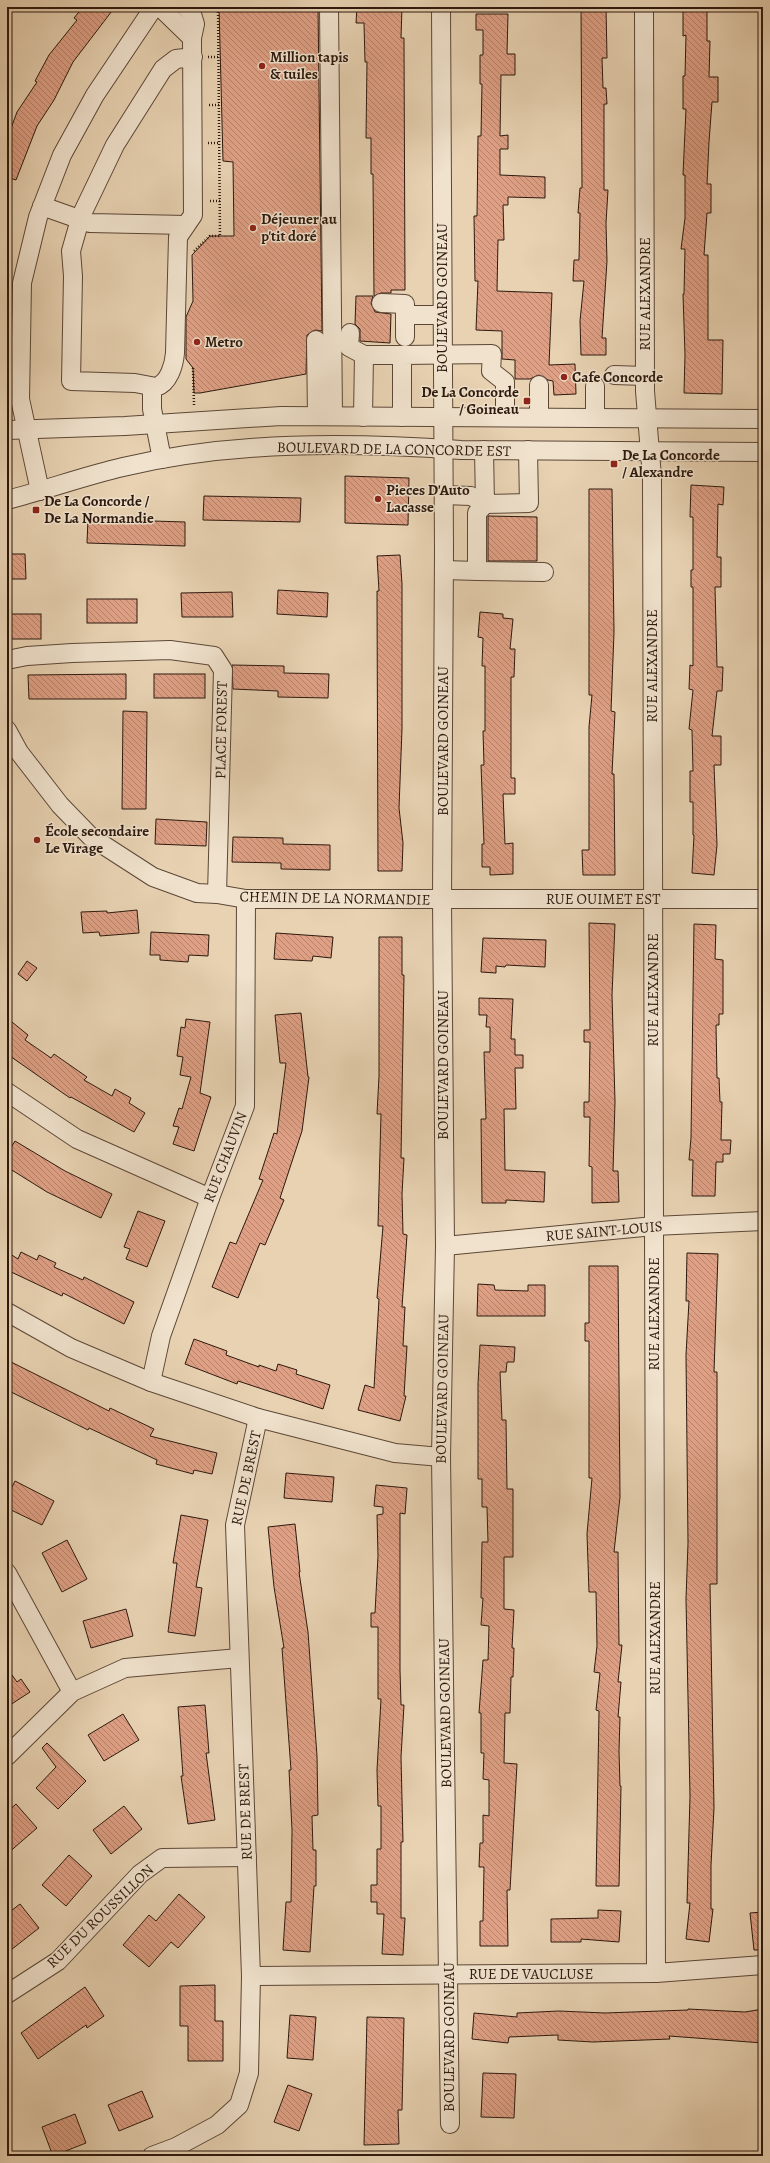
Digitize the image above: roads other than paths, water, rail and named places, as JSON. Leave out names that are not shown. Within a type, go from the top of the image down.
[{"type":"street","points":[[40,491],[25,429],[20,399],[13,383],[22,283],[42,206],[62,155],[95,95],[125,47],[154,7]]},
{"type":"street","points":[[160,7],[192,38]]},
{"type":"street","points":[[186,7],[194,18],[195,24],[192,38],[193,57],[193,215],[178,237],[174,362],[170,373],[162,384],[152,388],[135,383],[71,381],[73,276],[71,251],[80,221],[115,145],[163,69],[176,59],[193,57]]},
{"type":"street","points":[[325,416],[329,7]]},
{"type":"street","name":"BOULEVARD GOINEAU","points":[[441,7],[444,495],[442,900],[445,1246],[441,1457],[450,2124]]},
{"type":"street","name":"RUE ALEXANDRE","points":[[644,7],[645,376],[652,485],[656,1973]]},
{"type":"street","points":[[42,206],[80,221],[102,224],[186,225]]},
{"type":"street","points":[[381,303],[405,304],[405,336]]},
{"type":"street","points":[[405,315],[442,315]]},
{"type":"street","points":[[350,333],[350,347],[364,355],[492,354],[491,371],[505,382],[505,417]]},
{"type":"street","points":[[316,340],[325,416]]},
{"type":"street","points":[[364,355],[364,416]]},
{"type":"street","points":[[402,355],[402,417]]},
{"type":"street","points":[[614,375],[645,376]]},
{"type":"street","points":[[539,384],[539,417]]},
{"type":"street","points":[[595,418],[596,386]]},
{"type":"street","points":[[152,388],[152,409],[156,423],[162,460]]},
{"type":"street","name":"BOULEVARD DE LA CONCORDE EST","points":[[7,430],[251,417],[364,416],[763,419]]},
{"type":"street","name":"BOULEVARD DE LA CONCORDE EST","points":[[7,500],[116,468],[210,452],[286,447],[419,446],[443,449],[484,450],[763,452]]},
{"type":"street","points":[[477,571],[477,513],[485,504],[484,450]]},
{"type":"street","points":[[444,495],[472,496],[485,504],[529,503],[528,450]]},
{"type":"street","points":[[444,570],[544,572]]},
{"type":"street","name":"PLACE FOREST","points":[[7,660],[27,656],[72,653],[170,650],[214,656],[223,670],[218,894]]},
{"type":"street","name":"CHEMIN DE LA NORMANDIE","points":[[7,730],[19,752],[60,806],[92,837],[152,877],[197,892],[246,899],[442,900]]},
{"type":"street","name":"RUE CHAUVIN","points":[[151,1382],[161,1336],[210,1198],[245,1106],[246,899]]},
{"type":"street","name":"RUE OUIMET EST","points":[[442,900],[763,899]]},
{"type":"street","points":[[7,1092],[77,1139],[210,1198]]},
{"type":"street","name":"RUE SAINT-LOUIS","points":[[445,1246],[654,1226],[763,1222]]},
{"type":"street","points":[[7,1312],[71,1348],[151,1382],[258,1418],[395,1453],[441,1457]]},
{"type":"street","name":"RUE DE BREST","points":[[152,2156],[176,2146],[187,2139],[217,2125],[239,2105],[249,2074],[251,1976],[234,1525],[258,1418]]},
{"type":"street","points":[[7,1573],[72,1692]]},
{"type":"street","points":[[7,1756],[72,1692],[125,1668],[239,1658]]},
{"type":"street","name":"RUE DU ROUSSILLON","points":[[7,1994],[58,1961],[140,1874],[162,1858],[246,1857]]},
{"type":"street","name":"RUE DE VAUCLUSE","points":[[251,1976],[656,1973],[763,1965]]},
{"type":"place","name":"Million tapis & tuiles","points":[[262,66]]},
{"type":"place","name":"Déjeuner au p'tit doré","points":[[253,228]]},
{"type":"place","name":"Metro","points":[[197,342]]},
{"type":"place","name":"Cafe Concorde","points":[[564,377]]},
{"type":"place","name":"De La Concorde / Goineau","points":[[527,401]]},
{"type":"place","name":"De La Concorde / Alexandre","points":[[614,464]]},
{"type":"place","name":"Pieces D'Auto Lacasse","points":[[378,499]]},
{"type":"place","name":"De La Concorde / De La Normandie","points":[[36,510]]},
{"type":"place","name":"École secondaire Le Virage","points":[[37,840]]}]
